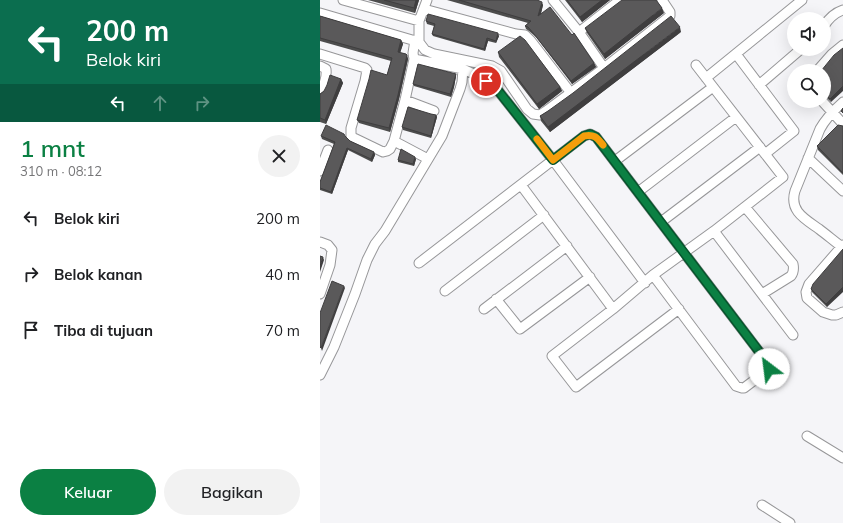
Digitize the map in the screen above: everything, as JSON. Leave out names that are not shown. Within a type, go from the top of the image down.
[{"type":"street","points":[[343,0],[419,21]]},
{"type":"street","points":[[554,0],[604,68]]},
{"type":"street","points":[[320,13],[417,41],[425,50],[434,54],[492,66],[501,71],[533,114],[540,115],[604,68],[670,16],[670,12],[662,0]]},
{"type":"street","points":[[706,78],[802,0]]},
{"type":"street","points":[[579,32],[614,2]]},
{"type":"street","points":[[320,54],[365,68],[367,70],[351,128],[351,136],[383,152],[390,148],[394,141],[414,59],[413,53],[417,41],[419,21],[425,4],[489,27],[525,35],[571,93]]},
{"type":"street","points":[[831,17],[843,10]]},
{"type":"street","points":[[823,64],[843,45]]},
{"type":"street","points":[[661,222],[794,131],[736,54]]},
{"type":"street","points":[[759,85],[793,56]]},
{"type":"street","points":[[414,59],[463,69],[476,75],[496,88],[553,160],[645,282]]},
{"type":"street","points":[[320,66],[326,69],[327,74],[320,92]]},
{"type":"street","points":[[679,309],[576,387],[552,356],[613,309],[653,275],[714,231],[783,177],[696,66]]},
{"type":"street","points":[[320,376],[334,347],[367,260],[375,244],[442,136],[460,89],[463,69]]},
{"type":"street","points":[[615,161],[713,87]]},
{"type":"street","points":[[405,100],[434,111]]},
{"type":"street","points":[[843,102],[824,120],[794,191],[793,201],[794,206],[804,218],[842,246],[809,284],[806,292],[807,298],[827,314],[836,315],[843,312]]},
{"type":"street","points":[[828,108],[843,124]]},
{"type":"street","points":[[638,192],[736,117]]},
{"type":"street","points":[[419,263],[584,136],[590,134],[596,137],[615,161],[769,365],[769,369],[744,388],[736,386],[653,275]]},
{"type":"street","points":[[394,141],[428,159]]},
{"type":"street","points":[[320,171],[328,150]]},
{"type":"street","points":[[808,158],[843,191]]},
{"type":"street","points":[[521,185],[613,309]]},
{"type":"street","points":[[745,207],[794,267],[791,276],[762,294]]},
{"type":"street","points":[[445,291],[544,215]]},
{"type":"street","points":[[714,231],[793,335]]},
{"type":"street","points":[[320,242],[328,244],[332,250],[330,265],[320,294]]},
{"type":"street","points":[[484,308],[567,246]]},
{"type":"street","points":[[496,299],[520,329],[590,277]]},
{"type":"street","points":[[807,436],[843,458]]},
{"type":"street","points":[[762,505],[790,523]]},
{"type":"building","points":[[384,0],[416,0],[414,8]]},
{"type":"building","points":[[459,0],[537,0],[542,2],[538,16],[550,7],[572,35],[574,33],[594,63],[571,81],[534,34],[528,27],[525,26],[531,21]]},
{"type":"building","points":[[567,0],[602,0],[580,17]]},
{"type":"building","points":[[622,0],[656,0],[662,8],[604,54],[585,28]]},
{"type":"building","points":[[428,14],[498,33],[496,41],[487,38],[484,49],[432,34],[435,24],[426,21]]},
{"type":"building","points":[[320,16],[401,40],[398,52],[407,55],[389,128],[357,120],[371,70],[387,75],[392,58],[320,38]]},
{"type":"building","points":[[671,16],[680,27],[548,127],[540,116],[573,93]]},
{"type":"building","points":[[520,36],[525,40],[560,87],[537,104],[498,52]]},
{"type":"building","points":[[843,48],[843,86],[831,98],[831,64],[827,64],[834,55]]},
{"type":"building","points":[[418,64],[456,74],[450,94],[413,84]]},
{"type":"building","points":[[330,75],[341,79],[325,120],[320,118],[320,94],[324,91]]},
{"type":"building","points":[[408,107],[436,115],[431,136],[402,127]]},
{"type":"building","points":[[326,125],[344,134],[350,141],[374,152],[371,159],[347,148],[331,192],[320,188],[320,182],[335,142],[321,136]]},
{"type":"building","points":[[838,125],[843,126],[843,173],[817,146]]},
{"type":"building","points":[[401,149],[415,157],[413,164],[398,160]]},
{"type":"building","points":[[843,249],[843,287],[826,304],[811,289],[813,284]]},
{"type":"building","points":[[320,256],[323,257],[320,266]]},
{"type":"building","points":[[332,281],[344,286],[321,348],[320,313]]},
{"type":"slow traffic","points":[[537,139],[553,160],[584,136],[590,134],[596,137],[603,145]]},
{"type":"route","points":[[486,81],[496,88],[553,160],[584,136],[590,134],[596,137],[767,362],[769,369]]}]
